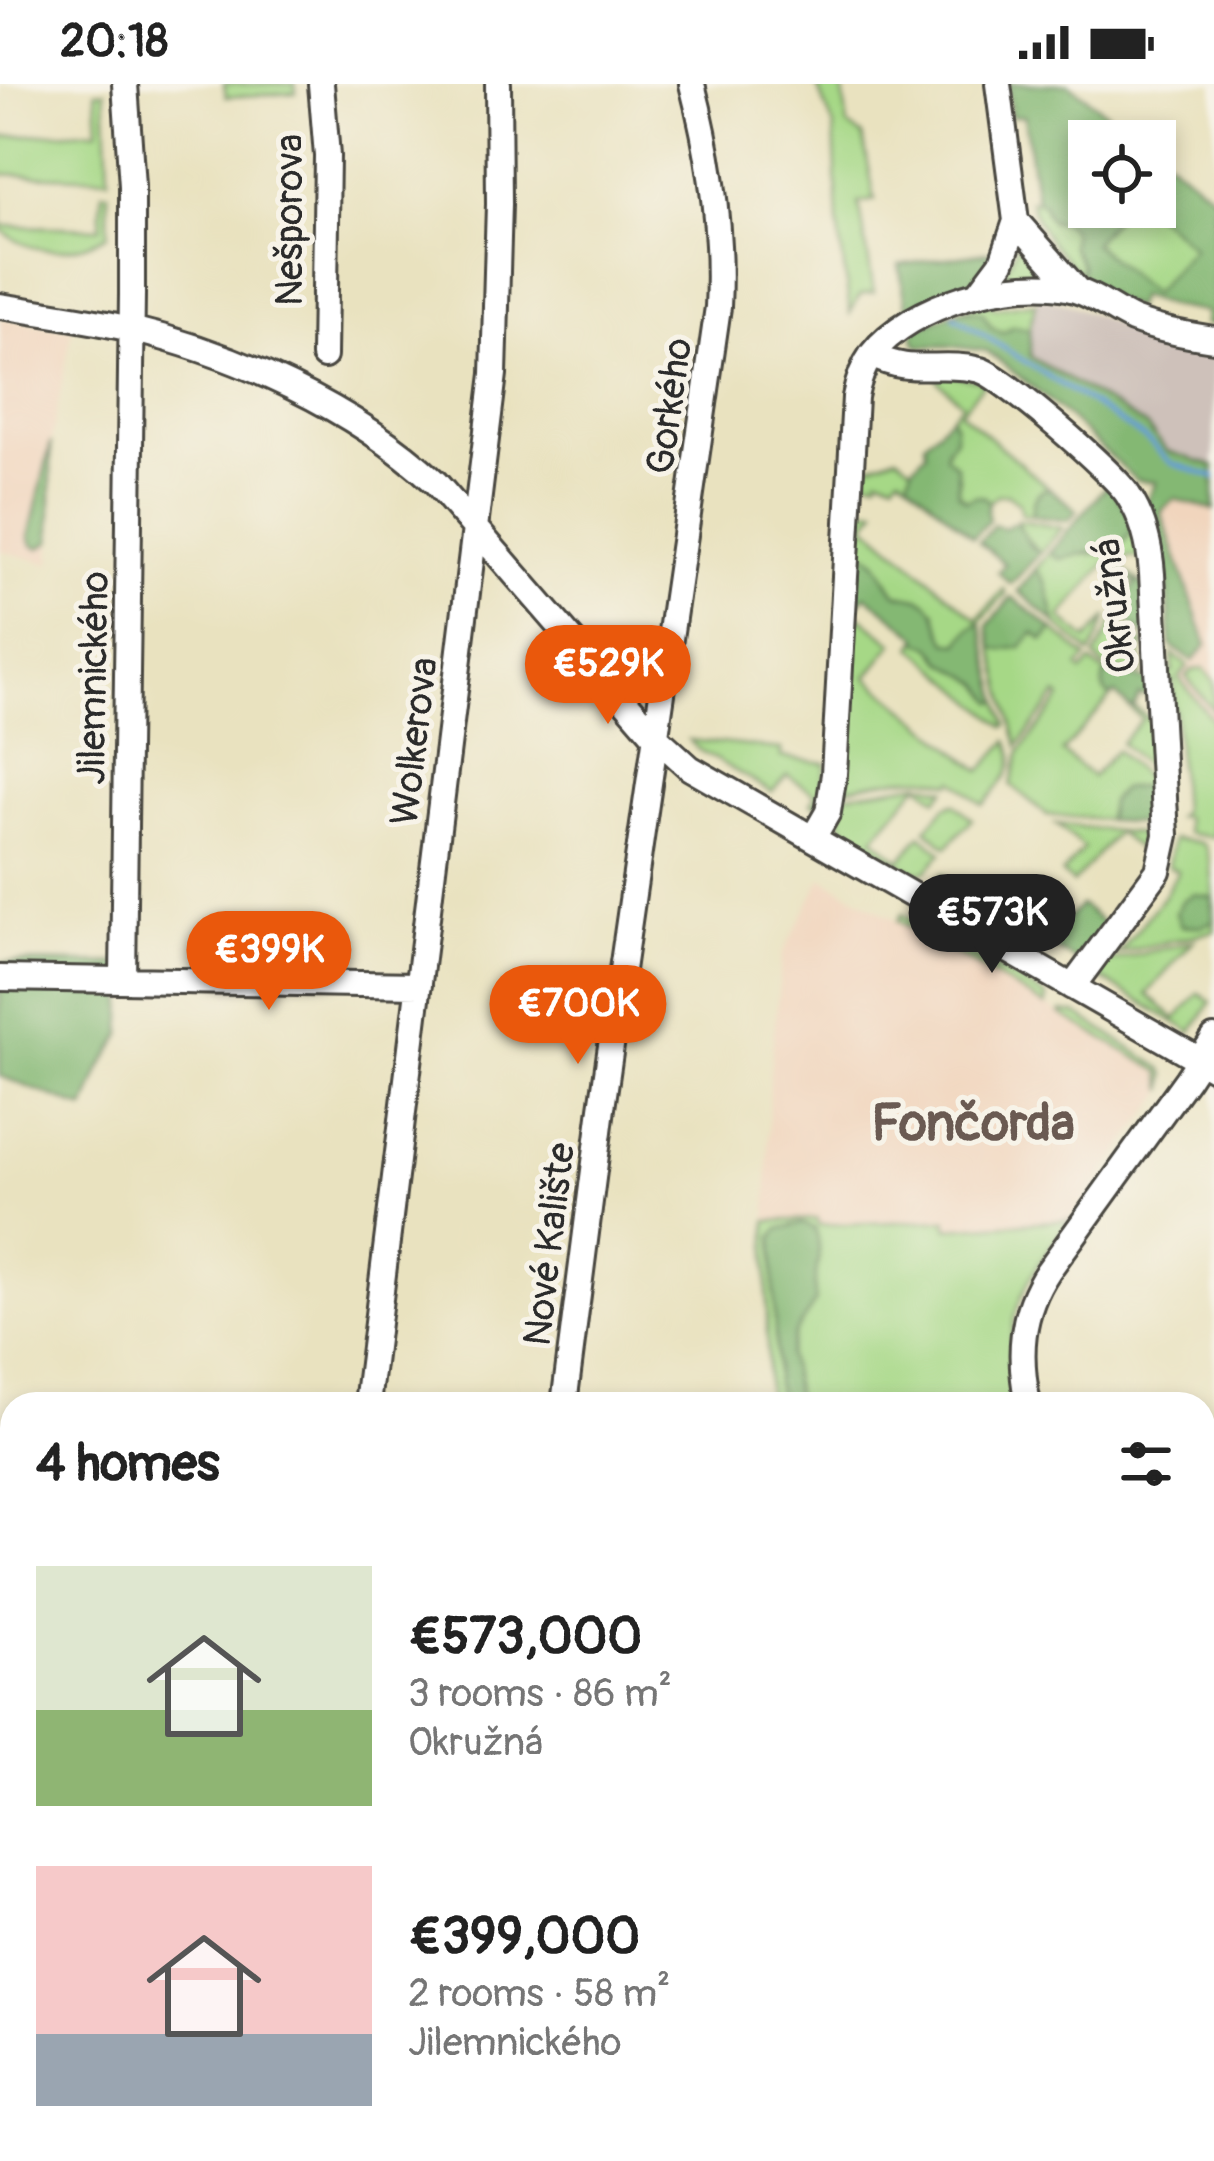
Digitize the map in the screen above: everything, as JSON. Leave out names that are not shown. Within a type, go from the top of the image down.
[{"type":"street","name":"Jilemnického","points":[[124,979],[132,329],[132,186],[125,84]]},
{"type":"street","name":"Nešporova","points":[[321,84],[327,156],[324,356]]},
{"type":"street","name":"Wolkerova","points":[[368,1392],[494,374],[500,204],[498,84]]},
{"type":"street","name":"Gorkého","points":[[657,738],[720,276],[716,208],[692,84]]},
{"type":"street","points":[[978,294],[1002,262],[1016,221],[998,84]]},
{"type":"street","points":[[1016,221],[1077,290],[1131,319],[1214,339]]},
{"type":"street","points":[[813,838],[828,812],[834,774],[858,381],[872,355],[905,325],[943,307],[978,294],[1036,285],[1077,290]]},
{"type":"street","points":[[0,306],[132,329],[189,346],[320,401],[369,429],[410,459],[476,527],[657,738],[689,768],[1207,1064]]},
{"type":"street","name":"Okružná","points":[[872,355],[912,368],[962,367],[987,373],[1112,475],[1143,525],[1150,548],[1165,848],[1158,871],[1072,987]]},
{"type":"street","name":"Nové Kalište","points":[[566,1392],[657,738]]},
{"type":"street","points":[[0,978],[419,985]]},
{"type":"street","points":[[1026,1392],[1022,1346],[1032,1299],[1048,1271],[1207,1064],[1214,1038]]},
{"type":"shaded area","points":[[1038,297],[1066,303],[1159,343],[1214,354],[1214,466],[1167,451],[1146,426],[1031,356],[1029,329]]},
{"type":"shaded area","points":[[0,318],[72,330],[51,442],[51,564],[0,550]]},
{"type":"shaded area","points":[[1174,499],[1214,510],[1214,722],[1179,677],[1206,644],[1161,512]]},
{"type":"shaded area","points":[[822,878],[1162,1072],[1165,1091],[1069,1220],[948,1228],[946,1220],[841,1225],[817,1225],[817,1219],[767,1221],[769,1082],[782,955]]},
{"type":"green space","points":[[224,84],[295,84],[296,93],[226,97]]},
{"type":"green space","points":[[816,84],[842,84],[848,126],[863,136],[875,200],[859,203],[874,292],[860,295],[850,313],[838,222],[834,127]]},
{"type":"green space","points":[[1008,84],[1069,84],[1116,120],[1068,120],[1068,226],[1049,219],[1036,200],[1024,116],[1011,116]]},
{"type":"green space","points":[[96,91],[105,91],[109,178],[0,174],[0,137],[98,130]]},
{"type":"green space","points":[[1176,166],[1214,196],[1214,325],[1205,324],[1206,312],[1138,296],[1134,308],[1080,278],[1082,265],[1071,246],[1069,228],[1106,228],[1093,243],[1152,294],[1193,247],[1171,228],[1176,228]]},
{"type":"green space","points":[[0,189],[5,226],[100,228],[102,192],[108,192],[108,234],[67,249],[25,244],[0,228]]},
{"type":"green space","points":[[1030,201],[1043,203],[1051,222],[1065,223],[1072,232],[1071,246],[1082,265],[1079,273],[1043,232]]},
{"type":"green space","points":[[1106,228],[1172,228],[1194,247],[1153,295],[1093,243]]},
{"type":"green space","points":[[1020,240],[1054,279],[1000,281]]},
{"type":"green space","points":[[996,251],[980,281],[908,315],[899,265]]},
{"type":"green space","points":[[985,302],[996,308],[1036,302],[1029,329],[1013,327],[1003,333],[960,310]]},
{"type":"green space","points":[[960,310],[982,312],[992,328],[1003,333],[1013,326],[1029,329],[1031,357],[1146,426],[1167,451],[1214,466],[1214,510],[1174,499],[1161,512],[1207,645],[1193,661],[1171,646],[1166,558],[1157,562],[1143,509],[1156,482],[1136,480],[987,351],[918,346],[914,329]]},
{"type":"green space","points":[[942,373],[985,382],[960,412],[1049,488],[1035,498],[1032,516],[1021,514],[1019,503],[1007,494],[989,502],[975,496],[967,500],[958,493],[959,475],[945,455],[955,424],[951,416],[962,403],[939,382]]},
{"type":"green space","points":[[951,416],[955,438],[945,455],[957,466],[958,493],[966,500],[975,496],[989,502],[989,520],[973,537],[908,480],[912,467],[926,452],[925,442]]},
{"type":"green space","points":[[51,442],[51,541],[39,548],[29,537]]},
{"type":"green space","points":[[897,455],[912,467],[908,480],[900,474],[894,480],[862,479],[863,467]]},
{"type":"green space","points":[[1109,483],[1136,526],[1121,545],[1106,553],[1053,556],[1052,550]]},
{"type":"green space","points":[[1049,488],[1077,510],[1068,521],[1032,516],[1035,498]]},
{"type":"green space","points":[[860,508],[877,509],[866,524],[977,619],[1004,589],[1006,594],[959,644],[948,642],[936,611],[896,593],[874,558],[857,550]]},
{"type":"green space","points":[[1018,520],[1062,528],[1040,553],[1022,534]]},
{"type":"green space","points":[[1017,522],[1030,546],[1040,553],[1011,584],[998,572],[1005,564],[979,542],[994,525],[1004,528]]},
{"type":"green space","points":[[1136,526],[1144,558],[1127,557],[1123,569],[1136,584],[1108,561],[1061,617],[1087,640],[1108,616],[1091,654],[1056,623],[1046,583],[1036,569],[1052,549],[1053,556],[1106,553]]},
{"type":"green space","points":[[857,550],[875,561],[896,593],[930,605],[948,642],[959,643],[981,623],[1000,701],[995,702],[981,683],[944,662],[932,646],[917,641],[919,637],[866,595],[859,603],[854,599]]},
{"type":"green space","points":[[1036,569],[1046,583],[1056,623],[1018,591]]},
{"type":"green space","points":[[1138,581],[1145,587],[1150,640],[1115,610]]},
{"type":"green space","points":[[1012,597],[1053,629],[1044,640],[1034,633],[1021,647],[993,648],[988,626]]},
{"type":"green space","points":[[853,616],[894,643],[867,677],[981,771],[1008,741],[1010,767],[983,805],[954,780],[911,778],[844,788]]},
{"type":"green space","points":[[1115,619],[1146,646],[1140,647],[1141,674],[1105,668],[1095,657]]},
{"type":"green space","points":[[1053,629],[1087,658],[1078,668],[1082,672],[1091,662],[1105,673],[1103,687],[1111,697],[1062,752],[1092,777],[1116,750],[1147,780],[1147,785],[1118,793],[1107,820],[1047,815],[1011,785],[1020,752],[1061,698],[1057,695],[1018,746],[993,648],[1003,650],[1034,632],[1044,640]]},
{"type":"green space","points":[[917,641],[932,646],[938,656],[981,683],[995,702],[1000,701],[1007,725],[913,647]]},
{"type":"green space","points":[[1172,654],[1188,666],[1179,678],[1214,722],[1214,838],[1187,833],[1185,818],[1176,817],[1181,812],[1173,680],[1164,685],[1164,677],[1173,671]]},
{"type":"green space","points":[[1204,669],[1214,681],[1214,711],[1186,677],[1192,670]]},
{"type":"green space","points":[[1105,673],[1154,681],[1155,696],[1139,695],[1134,707],[1129,707],[1115,694],[1111,697],[1105,692]]},
{"type":"green space","points":[[1129,707],[1157,725],[1151,771],[1121,743],[1142,719]]},
{"type":"green space","points":[[689,740],[781,749],[781,757],[826,763],[820,803],[811,803],[816,794],[787,775],[772,792]]},
{"type":"green space","points":[[920,783],[946,789],[937,799],[919,784],[874,838],[900,860],[921,835],[942,853],[925,872],[912,870],[845,833],[842,795]]},
{"type":"green space","points":[[1147,785],[1144,824],[1107,820],[1110,802],[1121,789]]},
{"type":"green space","points":[[954,803],[972,819],[947,847],[926,829]]},
{"type":"green space","points":[[1056,824],[1141,834],[1139,842],[1144,847],[1140,851],[1117,832],[1073,883],[1062,874],[1084,848]]},
{"type":"green space","points":[[1173,839],[1200,843],[1207,850],[1214,931],[1101,957],[1110,945],[1120,952],[1164,896],[1178,871],[1168,866]]},
{"type":"green space","points":[[942,874],[976,899],[983,892],[1008,904],[1050,935],[1050,946],[1026,931],[1028,925],[985,900],[980,906],[938,882]]},
{"type":"green space","points":[[1193,894],[1212,897],[1214,920],[1203,926],[1182,926],[1176,913]]},
{"type":"green space","points":[[1081,905],[1109,928],[1081,963],[1050,946],[1049,939]]},
{"type":"green space","points":[[902,914],[1047,997],[1046,1006],[898,921]]},
{"type":"green space","points":[[1193,941],[1147,994],[1176,1019],[1199,993],[1211,1002],[1192,1032],[1095,975],[1100,964]]},
{"type":"green space","points":[[0,962],[126,964],[122,1035],[101,1068],[85,1109],[0,1076]]},
{"type":"green space","points":[[1062,1012],[1077,1014],[1162,1068],[1165,1091],[1161,1072]]},
{"type":"green space","points":[[817,1219],[818,1225],[947,1220],[948,1228],[1069,1220],[1018,1305],[1010,1349],[1012,1392],[767,1392],[767,1221]]},
{"type":"green space","points":[[802,1223],[815,1229],[818,1239],[816,1301],[794,1334],[788,1355],[795,1392],[778,1392],[776,1382],[773,1237],[779,1229]]},
{"type":"waterway","points":[[954,316],[1146,439],[1171,463],[1214,477]]},
{"type":"district","name":"Fončorda","points":[[973,1122]]}]
